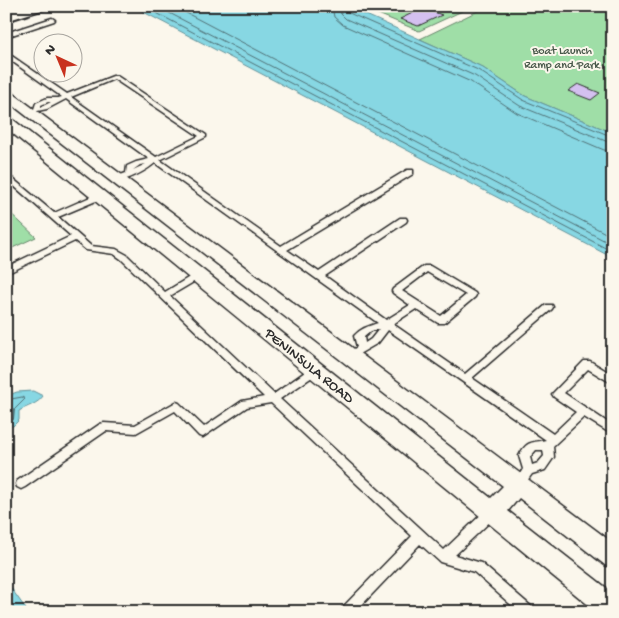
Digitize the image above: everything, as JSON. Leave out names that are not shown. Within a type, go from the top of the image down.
[{"type":"main road","points":[[6,17],[39,6]]},
{"type":"street","name":"PENINSULA ROAD","points":[[6,94],[34,110],[124,179],[224,260],[355,351],[523,477],[613,557]]},
{"type":"street","points":[[6,121],[34,110]]},
{"type":"street","name":"PENINSULA ROAD","points":[[6,121],[613,609]]},
{"type":"street","points":[[100,196],[124,179]]},
{"type":"street","points":[[198,276],[224,260]]},
{"type":"street","points":[[492,512],[523,477]]},
{"type":"lane","points":[[6,35],[52,20]]},
{"type":"lane","points":[[6,54],[63,98],[155,160],[466,379],[551,443]]},
{"type":"lane","points":[[34,110],[54,104],[63,98],[115,77],[204,136],[155,160],[146,169],[124,179]]},
{"type":"lane","points":[[282,249],[410,172]]},
{"type":"lane","points":[[6,175],[89,248],[116,252],[124,257],[444,558],[476,567],[529,612]]},
{"type":"lane","points":[[54,216],[100,196]]},
{"type":"lane","points":[[319,276],[403,220]]},
{"type":"lane","points":[[6,271],[76,237]]},
{"type":"lane","points":[[427,268],[472,295],[441,322],[416,305],[396,292],[427,268]]},
{"type":"lane","points":[[164,296],[198,276]]},
{"type":"lane","points":[[355,351],[359,336],[368,328],[386,324],[416,305]]},
{"type":"lane","points":[[466,379],[548,307]]},
{"type":"lane","points":[[355,351],[372,344],[380,337],[386,324]]},
{"type":"lane","points":[[613,380],[587,364],[558,394],[613,431]]},
{"type":"lane","points":[[21,484],[104,427],[136,429],[176,406],[203,433],[245,404],[274,399],[315,370]]},
{"type":"lane","points":[[523,477],[524,456],[532,446],[551,443],[583,412]]},
{"type":"lane","points":[[523,477],[541,467],[549,457],[551,443]]},
{"type":"lane","points":[[444,558],[492,512]]},
{"type":"lane","points":[[346,612],[420,536]]},
{"type":"green space","points":[[359,6],[473,6],[419,31]]},
{"type":"green space","name":"Boat Launch Ramp and Park","points":[[488,6],[613,6],[613,133],[525,96],[480,66],[420,39]]},
{"type":"green space","points":[[6,209],[36,237],[6,251]]},
{"type":"water","points":[[132,6],[346,6],[480,66],[525,96],[613,133],[613,258]]},
{"type":"water","points":[[33,391],[43,396],[41,399],[19,411],[19,420],[13,426],[6,427],[6,396],[17,392]]},
{"type":"water","points":[[6,581],[28,612],[6,612]]},
{"type":"building","points":[[423,8],[442,15],[418,26],[400,19]]},
{"type":"building","points":[[578,84],[600,93],[591,100],[568,91]]}]
